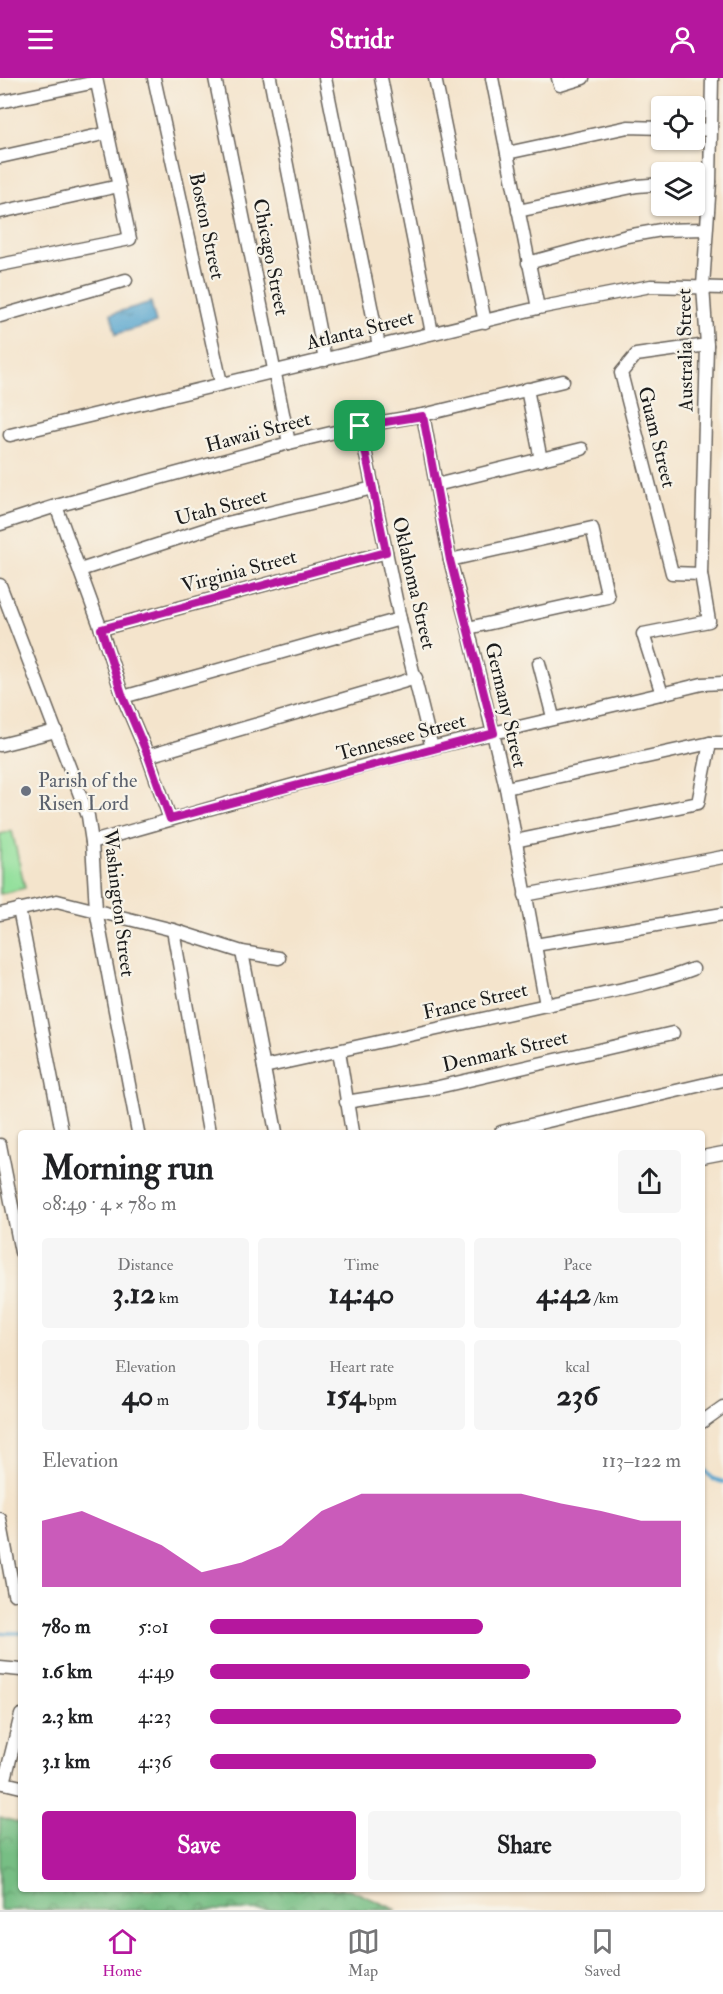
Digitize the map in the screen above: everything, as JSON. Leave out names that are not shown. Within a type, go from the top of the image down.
[{"type":"street","name":"Boston Street","points":[[154,78],[221,383]]},
{"type":"street","name":"Chicago Street","points":[[215,78],[289,443]]},
{"type":"street","points":[[270,78],[325,360]]},
{"type":"street","points":[[325,78],[379,346]]},
{"type":"street","points":[[381,78],[432,333]]},
{"type":"street","points":[[435,78],[484,322]]},
{"type":"street","points":[[492,78],[538,308]]},
{"type":"street","points":[[559,81],[583,78]]},
{"type":"street","name":"Australia Street","points":[[662,694],[643,634],[709,621],[701,574],[707,345],[703,286],[710,182],[712,78]]},
{"type":"street","points":[[0,102],[96,80],[130,239],[0,265]]},
{"type":"street","points":[[507,153],[628,127],[651,128]]},
{"type":"street","points":[[705,130],[711,130]]},
{"type":"street","points":[[0,157],[108,133]]},
{"type":"street","points":[[705,182],[710,182]]},
{"type":"street","points":[[518,211],[651,185]]},
{"type":"street","points":[[0,212],[119,186]]},
{"type":"street","points":[[528,263],[627,236],[661,230],[706,229]]},
{"type":"street","points":[[0,316],[126,280]]},
{"type":"street","name":"Atlanta Street","points":[[10,435],[538,308],[651,286],[723,288]]},
{"type":"street","name":"Guam Street","points":[[701,574],[672,573],[621,373],[636,355],[707,345]]},
{"type":"street","name":"Hawaii Street","points":[[0,524],[56,506],[289,443],[360,426],[423,416],[563,381]]},
{"type":"street","points":[[527,389],[541,460]]},
{"type":"street","name":"Germany Street","points":[[423,416],[450,560],[506,788],[546,1005]]},
{"type":"street","name":"Oklahoma Street","points":[[360,426],[400,619],[432,748]]},
{"type":"street","points":[[436,485],[582,449]]},
{"type":"street","name":"Utah Street","points":[[80,570],[219,525],[373,488]]},
{"type":"street","points":[[56,506],[123,697],[148,756],[170,819]]},
{"type":"street","points":[[450,560],[592,528],[608,597],[468,628]]},
{"type":"street","name":"Virginia Street","points":[[101,629],[386,552]]},
{"type":"street","name":"Washington Street","points":[[0,585],[88,816],[96,910],[138,1130]]},
{"type":"street","points":[[123,697],[400,619]]},
{"type":"street","points":[[539,663],[553,717]]},
{"type":"street","points":[[148,756],[416,678]]},
{"type":"street","name":"Tennessee Street","points":[[92,842],[553,717],[702,684],[723,683]]},
{"type":"street","points":[[0,745],[56,730]]},
{"type":"street","points":[[506,788],[717,743],[698,803],[515,841]]},
{"type":"street","points":[[525,896],[723,857]]},
{"type":"street","points":[[0,914],[57,901],[172,930],[242,952],[279,958]]},
{"type":"street","points":[[19,909],[62,1130]]},
{"type":"street","points":[[536,945],[723,914]]},
{"type":"street","points":[[172,930],[209,1130]]},
{"type":"street","points":[[242,952],[276,1130]]},
{"type":"street","name":"France Street","points":[[264,1066],[641,986],[693,969]]},
{"type":"street","name":"Denmark Street","points":[[346,1102],[434,1088],[673,1033]]},
{"type":"street","points":[[339,1051],[352,1130]]},
{"type":"street","points":[[510,1130],[723,1080]]},
{"type":"street","points":[[0,1144],[18,1237]]},
{"type":"street","points":[[705,1156],[723,1153]]},
{"type":"street","points":[[705,1420],[723,1407]]},
{"type":"street","points":[[0,1519],[17,1594],[0,1592]]},
{"type":"street","points":[[0,1668],[18,1670]]},
{"type":"street","points":[[18,1730],[2,1782],[18,1786]]},
{"type":"green space","points":[[12,831],[25,888],[0,894],[0,834]]},
{"type":"green space","points":[[0,1817],[18,1822],[18,1892],[356,1892],[397,1910],[0,1910]]},
{"type":"water","points":[[151,302],[156,323],[116,334],[111,314]]},
{"type":"waterway","points":[[705,1470],[713,1479],[723,1482]]},
{"type":"waterway","points":[[0,1633],[18,1633]]},
{"type":"place","name":"Parish of the Risen Lord","points":[[26,791]]},
{"type":"route","points":[[423,416],[450,560],[494,733],[170,819],[148,756],[123,697],[101,629],[386,552],[360,426],[423,416]]}]
